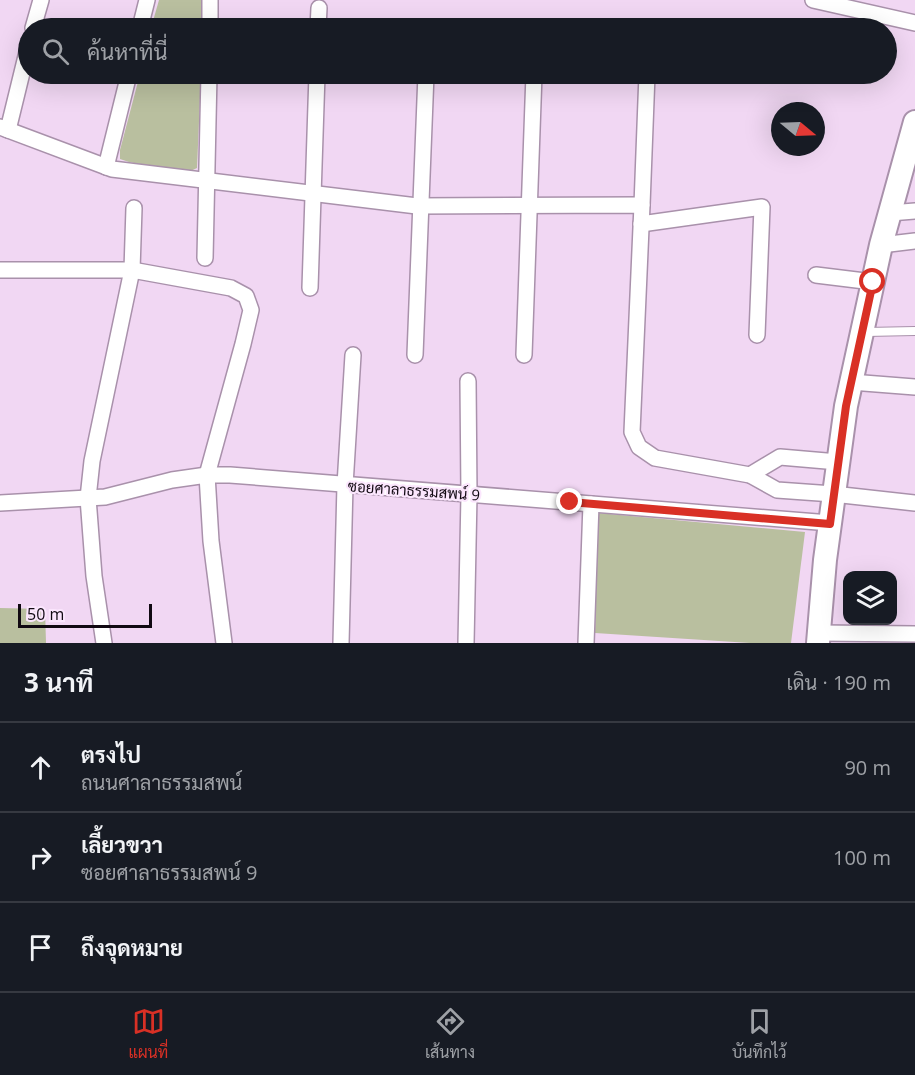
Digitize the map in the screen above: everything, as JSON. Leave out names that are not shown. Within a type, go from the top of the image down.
[{"type":"street","points":[[36,18],[41,0]]},
{"type":"street","points":[[142,18],[147,0]]},
{"type":"street","points":[[210,0],[210,18]]},
{"type":"street","points":[[813,0],[893,18]]},
{"type":"street","points":[[318,18],[319,8]]},
{"type":"street","points":[[897,19],[915,23]]},
{"type":"street","points":[[18,82],[4,129],[112,169],[421,206],[642,205]]},
{"type":"street","points":[[106,167],[127,84]]},
{"type":"street","points":[[205,258],[209,84]]},
{"type":"street","points":[[310,288],[317,84]]},
{"type":"street","points":[[415,355],[426,84]]},
{"type":"street","points":[[524,355],[534,84]]},
{"type":"street","points":[[647,84],[632,432],[639,447],[655,458],[750,475],[777,490],[915,503]]},
{"type":"street","points":[[915,122],[881,245],[846,406],[833,494],[818,638],[915,634]]},
{"type":"street","points":[[641,224],[762,207],[757,335]]},
{"type":"street","points":[[104,643],[94,576],[88,498],[92,462],[132,270],[134,208]]},
{"type":"street","points":[[890,213],[915,212]]},
{"type":"street","points":[[881,245],[915,241]]},
{"type":"street","points":[[0,270],[132,270],[231,288],[246,296],[251,310],[207,475],[212,541],[225,643]]},
{"type":"street","points":[[816,275],[873,282]]},
{"type":"street","points":[[340,643],[345,485],[353,355]]},
{"type":"street","points":[[466,643],[469,495],[468,381]]},
{"type":"street","points":[[851,382],[915,387]]},
{"type":"street","points":[[750,475],[780,457],[838,462]]},
{"type":"street","name":"ซอยศาลาธรรมสพน์ 9","points":[[0,503],[105,497],[172,480],[207,475],[230,475],[830,524]]},
{"type":"street","points":[[586,643],[591,504]]},
{"type":"lane","points":[[861,332],[915,331]]},
{"type":"green space","points":[[159,0],[204,0],[203,18],[154,18]]},
{"type":"green space","points":[[137,84],[201,84],[197,168],[186,173],[129,162],[120,159],[120,150]]},
{"type":"green space","points":[[598,513],[805,532],[791,643],[750,643],[595,633]]},
{"type":"green space","points":[[0,608],[45,609],[46,643],[0,643]]},
{"type":"route","points":[[570,502],[830,524],[846,406],[873,282]]}]
